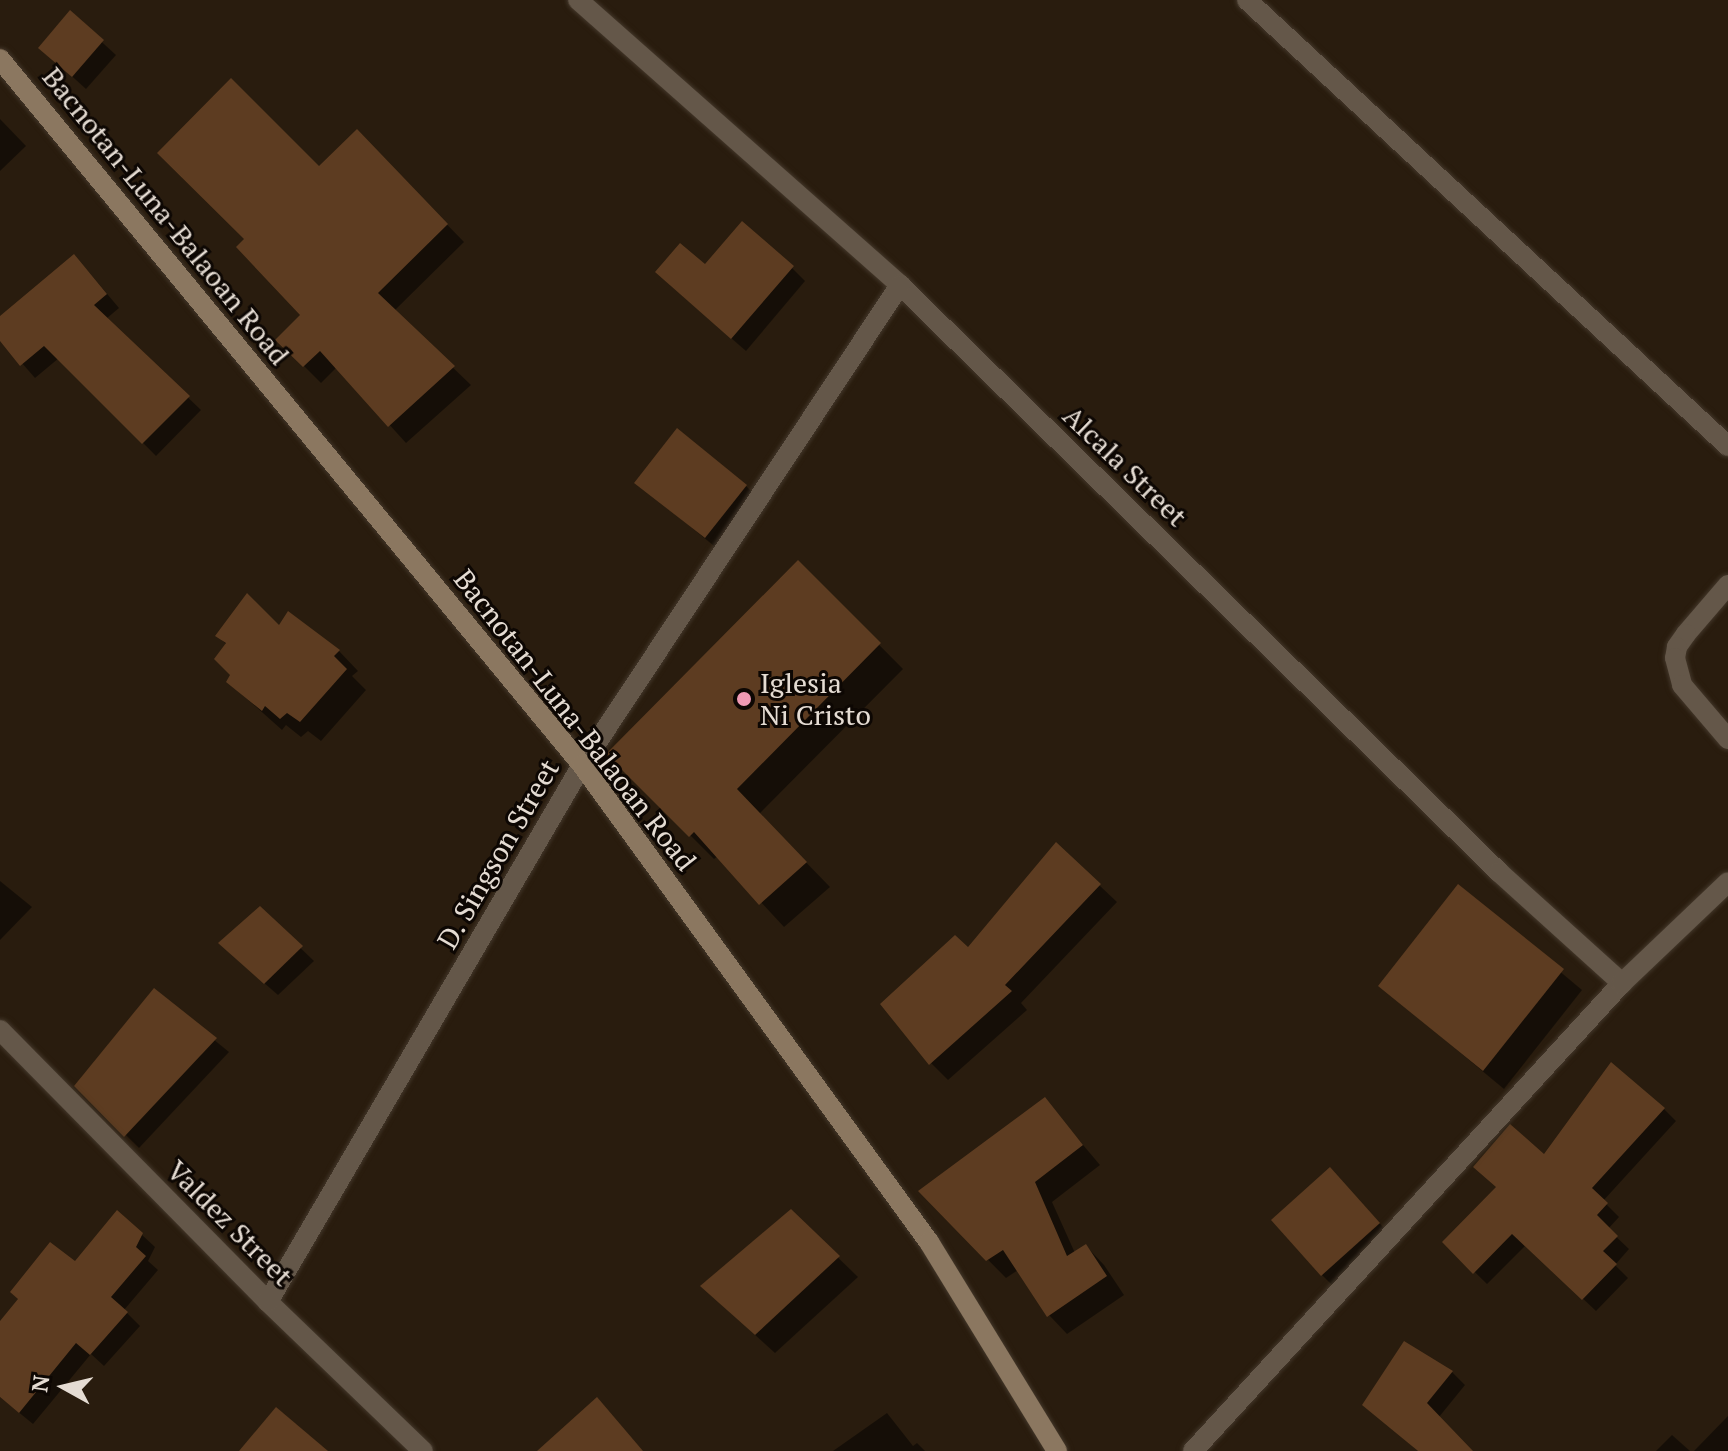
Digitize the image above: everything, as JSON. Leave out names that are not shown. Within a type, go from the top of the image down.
[{"type":"main road","name":"Bacnotan-Luna-Balaoan Road","points":[[0,59],[582,765],[929,1242],[1057,1451]]},
{"type":"street","name":"Alcala Street","points":[[578,0],[900,285],[1499,872],[1622,983]]},
{"type":"street","points":[[1247,0],[1728,446]]},
{"type":"street","name":"D. Singson Street","points":[[268,1302],[582,765],[900,285]]},
{"type":"street","points":[[1728,585],[1686,634],[1677,647],[1675,658],[1682,685],[1728,739]]},
{"type":"street","points":[[1193,1451],[1622,983],[1728,882]]},
{"type":"street","name":"Valdez Street","points":[[0,1030],[268,1302],[423,1451]]},
{"type":"building","points":[[70,10],[104,40],[72,77],[38,48]]},
{"type":"building","points":[[231,78],[319,166],[357,129],[448,224],[378,293],[455,366],[388,427],[320,351],[303,367],[275,340],[300,315],[236,247],[244,239],[157,153]]},
{"type":"building","points":[[742,221],[794,266],[731,339],[655,272],[680,243],[705,264]]},
{"type":"building","points":[[74,254],[107,294],[94,305],[190,396],[142,444],[44,346],[20,366],[0,341],[0,316]]},
{"type":"building","points":[[677,428],[747,485],[705,538],[634,483]]},
{"type":"building","name":"Iglesia Ni Cristo","points":[[798,560],[881,643],[737,789],[807,862],[759,905],[694,832],[689,837],[606,754]]},
{"type":"building","points":[[247,593],[279,625],[288,611],[340,650],[334,656],[347,669],[300,722],[287,713],[280,719],[265,706],[262,711],[226,682],[230,675],[214,659],[226,643],[215,636]]},
{"type":"building","points":[[1056,842],[1101,884],[1005,985],[1012,991],[929,1065],[880,1004],[955,935],[968,947]]},
{"type":"building","points":[[1458,884],[1564,969],[1483,1071],[1378,986]]},
{"type":"building","points":[[260,906],[303,946],[264,984],[218,943]]},
{"type":"building","points":[[154,988],[217,1038],[124,1137],[74,1086]]},
{"type":"building","points":[[1611,1062],[1665,1108],[1592,1188],[1608,1203],[1597,1215],[1618,1236],[1603,1251],[1617,1264],[1582,1300],[1512,1234],[1473,1274],[1442,1242],[1496,1187],[1473,1167],[1510,1124],[1544,1154]]},
{"type":"building","points":[[1045,1097],[1083,1145],[1035,1182],[1067,1256],[1086,1244],[1107,1276],[1047,1317],[1003,1250],[986,1261],[918,1191]]},
{"type":"building","points":[[1330,1167],[1380,1223],[1321,1276],[1271,1220]]},
{"type":"building","points":[[791,1209],[840,1256],[755,1335],[700,1286]]},
{"type":"building","points":[[117,1210],[143,1233],[136,1247],[146,1256],[111,1297],[128,1312],[90,1355],[76,1343],[19,1413],[0,1397],[0,1321],[18,1299],[10,1292],[50,1242],[75,1261]]},
{"type":"building","points":[[1404,1341],[1453,1371],[1427,1403],[1473,1451],[1418,1451],[1362,1405]]},
{"type":"building","points":[[597,1397],[643,1451],[537,1451]]},
{"type":"building","points":[[276,1407],[328,1451],[239,1451]]},
{"type":"place","name":"Iglesia Ni Cristo","points":[[744,699]]}]
